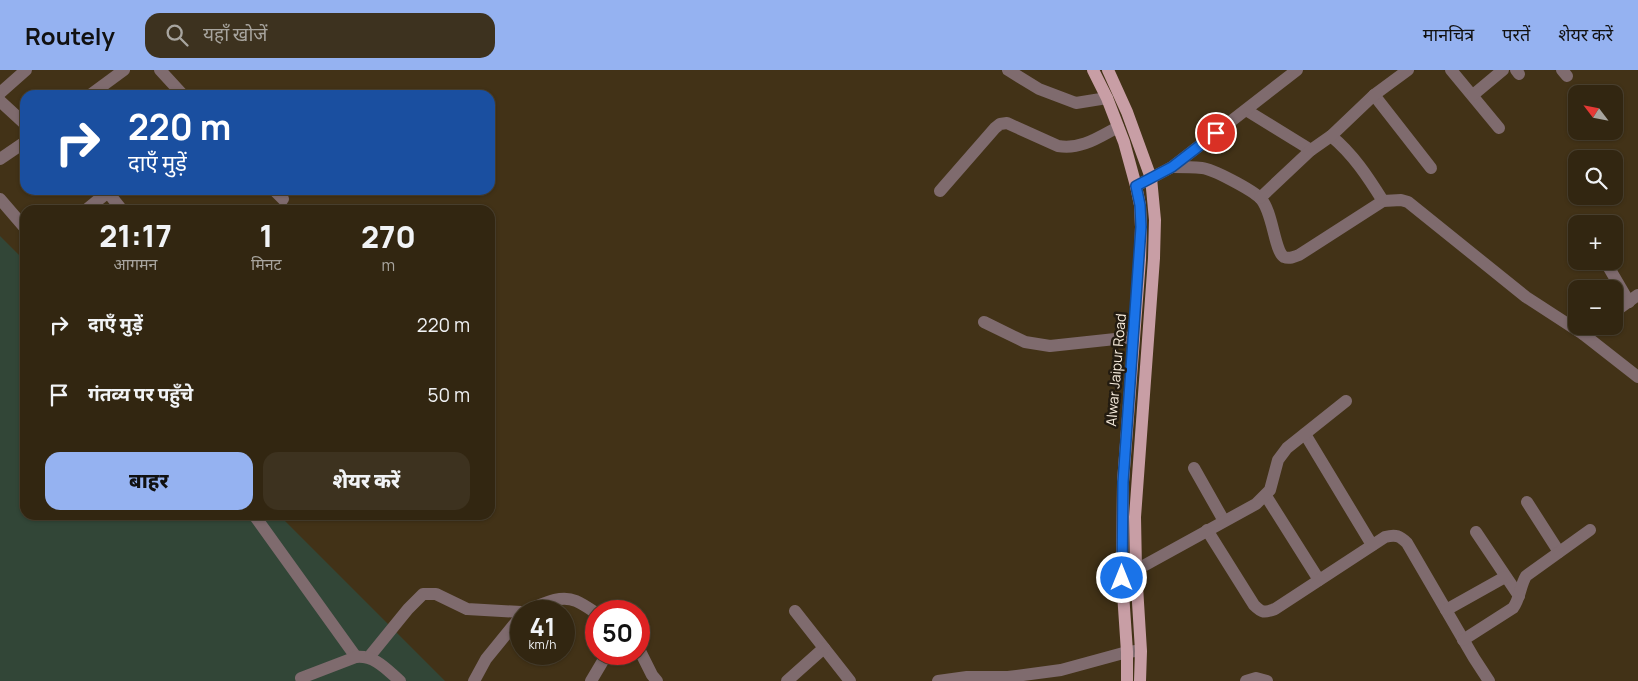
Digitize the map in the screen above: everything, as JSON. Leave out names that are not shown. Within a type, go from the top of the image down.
[{"type":"main road","name":"Alwar Jaipur Road","points":[[1093,70],[1107,98],[1118,127],[1140,205],[1141,227],[1123,482],[1122,578],[1127,681]]},
{"type":"main road","name":"Alwar Jaipur Road","points":[[1108,70],[1127,112],[1151,178],[1156,220],[1135,517],[1140,681]]},
{"type":"street","points":[[0,93],[26,70]]},
{"type":"street","points":[[97,90],[124,70]]},
{"type":"street","points":[[160,70],[178,90]]},
{"type":"street","points":[[1008,70],[1039,89],[1076,103],[1107,98]]},
{"type":"street","points":[[1136,186],[1172,167],[1297,70]]},
{"type":"street","points":[[1260,198],[1311,150],[1331,136],[1374,95],[1408,70]]},
{"type":"street","points":[[1451,70],[1499,128]]},
{"type":"street","points":[[1473,96],[1503,70]]},
{"type":"street","points":[[1374,95],[1431,168]]},
{"type":"street","points":[[0,101],[20,119]]},
{"type":"street","points":[[1246,110],[1311,150]]},
{"type":"street","points":[[940,191],[1000,124],[1006,124],[1065,148],[1084,146],[1118,127]]},
{"type":"street","points":[[1331,136],[1344,147],[1364,171],[1384,201]]},
{"type":"street","points":[[0,159],[20,145]]},
{"type":"street","points":[[1172,167],[1204,168],[1222,175],[1260,198],[1272,221],[1279,251],[1283,256],[1290,258],[1299,255],[1384,201],[1402,200],[1408,202],[1526,297],[1568,319]]},
{"type":"street","points":[[92,205],[103,195]]},
{"type":"street","points":[[110,195],[118,205]]},
{"type":"street","points":[[0,199],[20,222]]},
{"type":"street","points":[[1611,270],[1633,299]]},
{"type":"street","points":[[984,322],[1025,342],[1050,346],[1134,337]]},
{"type":"street","points":[[1593,335],[1638,377]]},
{"type":"street","points":[[1136,570],[1256,504],[1266,496],[1270,490],[1278,460],[1287,448],[1346,401]]},
{"type":"street","points":[[1305,434],[1372,545]]},
{"type":"street","points":[[1194,468],[1224,521]]},
{"type":"street","points":[[1266,496],[1320,580]]},
{"type":"street","points":[[1527,502],[1559,552]]},
{"type":"street","points":[[258,520],[362,657],[381,665],[400,681]]},
{"type":"street","points":[[1207,530],[1260,612],[1275,609],[1385,537],[1400,536],[1408,543],[1463,640],[1489,681]]},
{"type":"street","points":[[1463,640],[1513,608],[1518,602],[1521,585],[1526,576],[1590,530]]},
{"type":"street","points":[[1476,532],[1518,596]]},
{"type":"street","points":[[1446,610],[1506,576]]},
{"type":"street","points":[[302,678],[362,657],[418,597],[423,594],[436,594],[467,609],[510,611]]},
{"type":"street","points":[[556,600],[564,598],[571,600]]},
{"type":"street","points":[[796,611],[850,681]]},
{"type":"street","points":[[474,681],[486,658],[510,629]]},
{"type":"street","points":[[787,681],[824,648]]},
{"type":"street","points":[[938,681],[967,677],[1008,677],[1061,670],[1127,652],[1140,651]]},
{"type":"street","points":[[591,681],[600,665]]},
{"type":"street","points":[[647,665],[657,681]]},
{"type":"street","points":[[1246,681],[1256,678],[1268,681]]},
{"type":"green space","points":[[0,236],[20,256],[20,520],[284,520],[445,681],[0,681]]},
{"type":"route","points":[[1122,578],[1125,435],[1140,260],[1140,205],[1136,186],[1172,167],[1216,133]]}]
